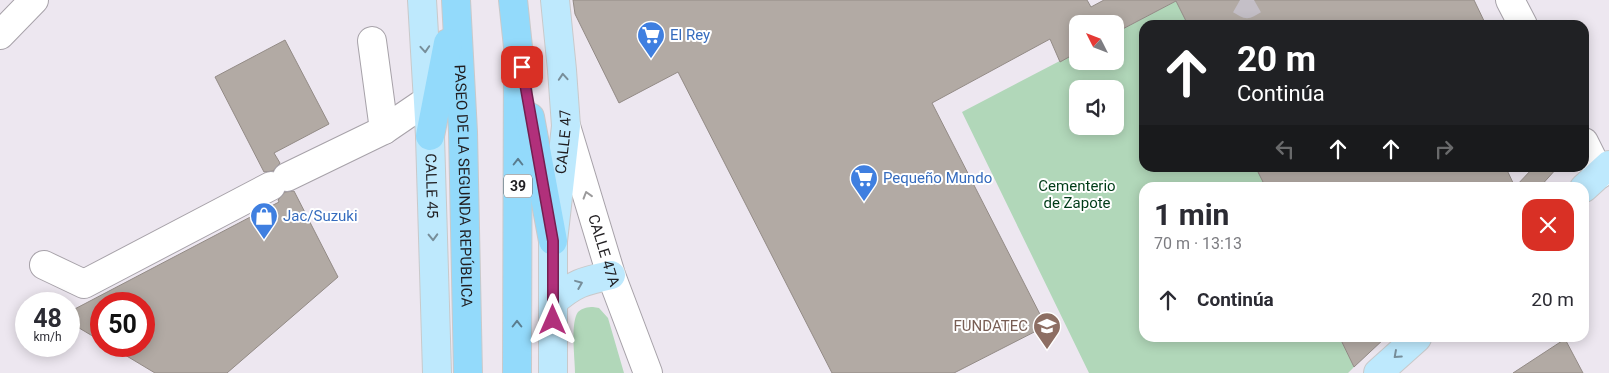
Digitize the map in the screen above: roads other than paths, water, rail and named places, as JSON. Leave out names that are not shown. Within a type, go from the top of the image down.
[{"type":"highway","points":[[430,136],[456,0]]},
{"type":"highway","name":"PASEO DE LA SEGUNDA REPÚBLICA","points":[[456,0],[463,132],[468,373]]},
{"type":"highway","name":"39","points":[[512,0],[518,48],[517,373]]},
{"type":"highway","points":[[518,48],[553,241]]},
{"type":"main road","name":"CALLE 45","points":[[422,0],[430,136],[437,373]]},
{"type":"main road","name":"CALLE 47","points":[[554,373],[553,241],[566,126],[555,0]]},
{"type":"main road","points":[[553,302],[567,289],[584,282],[611,275]]},
{"type":"main road","points":[[1378,373],[1413,342]]},
{"type":"street","points":[[0,35],[34,0]]},
{"type":"street","points":[[1510,0],[1520,20]]},
{"type":"street","points":[[372,41],[384,130]]},
{"type":"street","points":[[44,265],[84,284],[279,182],[384,130],[428,100]]},
{"type":"street","name":"CALLE 47A","points":[[566,126],[611,275],[648,373]]},
{"type":"street","points":[[1589,154],[1598,176]]},
{"type":"tunnel","points":[[1240,0],[1247,4],[1254,0]]},
{"type":"place","name":"El Rey","points":[[651,59]]},
{"type":"place","name":"Pequeño Mundo","points":[[864,202]]},
{"type":"place","name":"Jac/Suzuki","points":[[264,240]]},
{"type":"place","name":"FUNDATEC","points":[[1047,350]]},
{"type":"park label","name":"Cementerio de Zapote","points":[[1077,194]]}]
